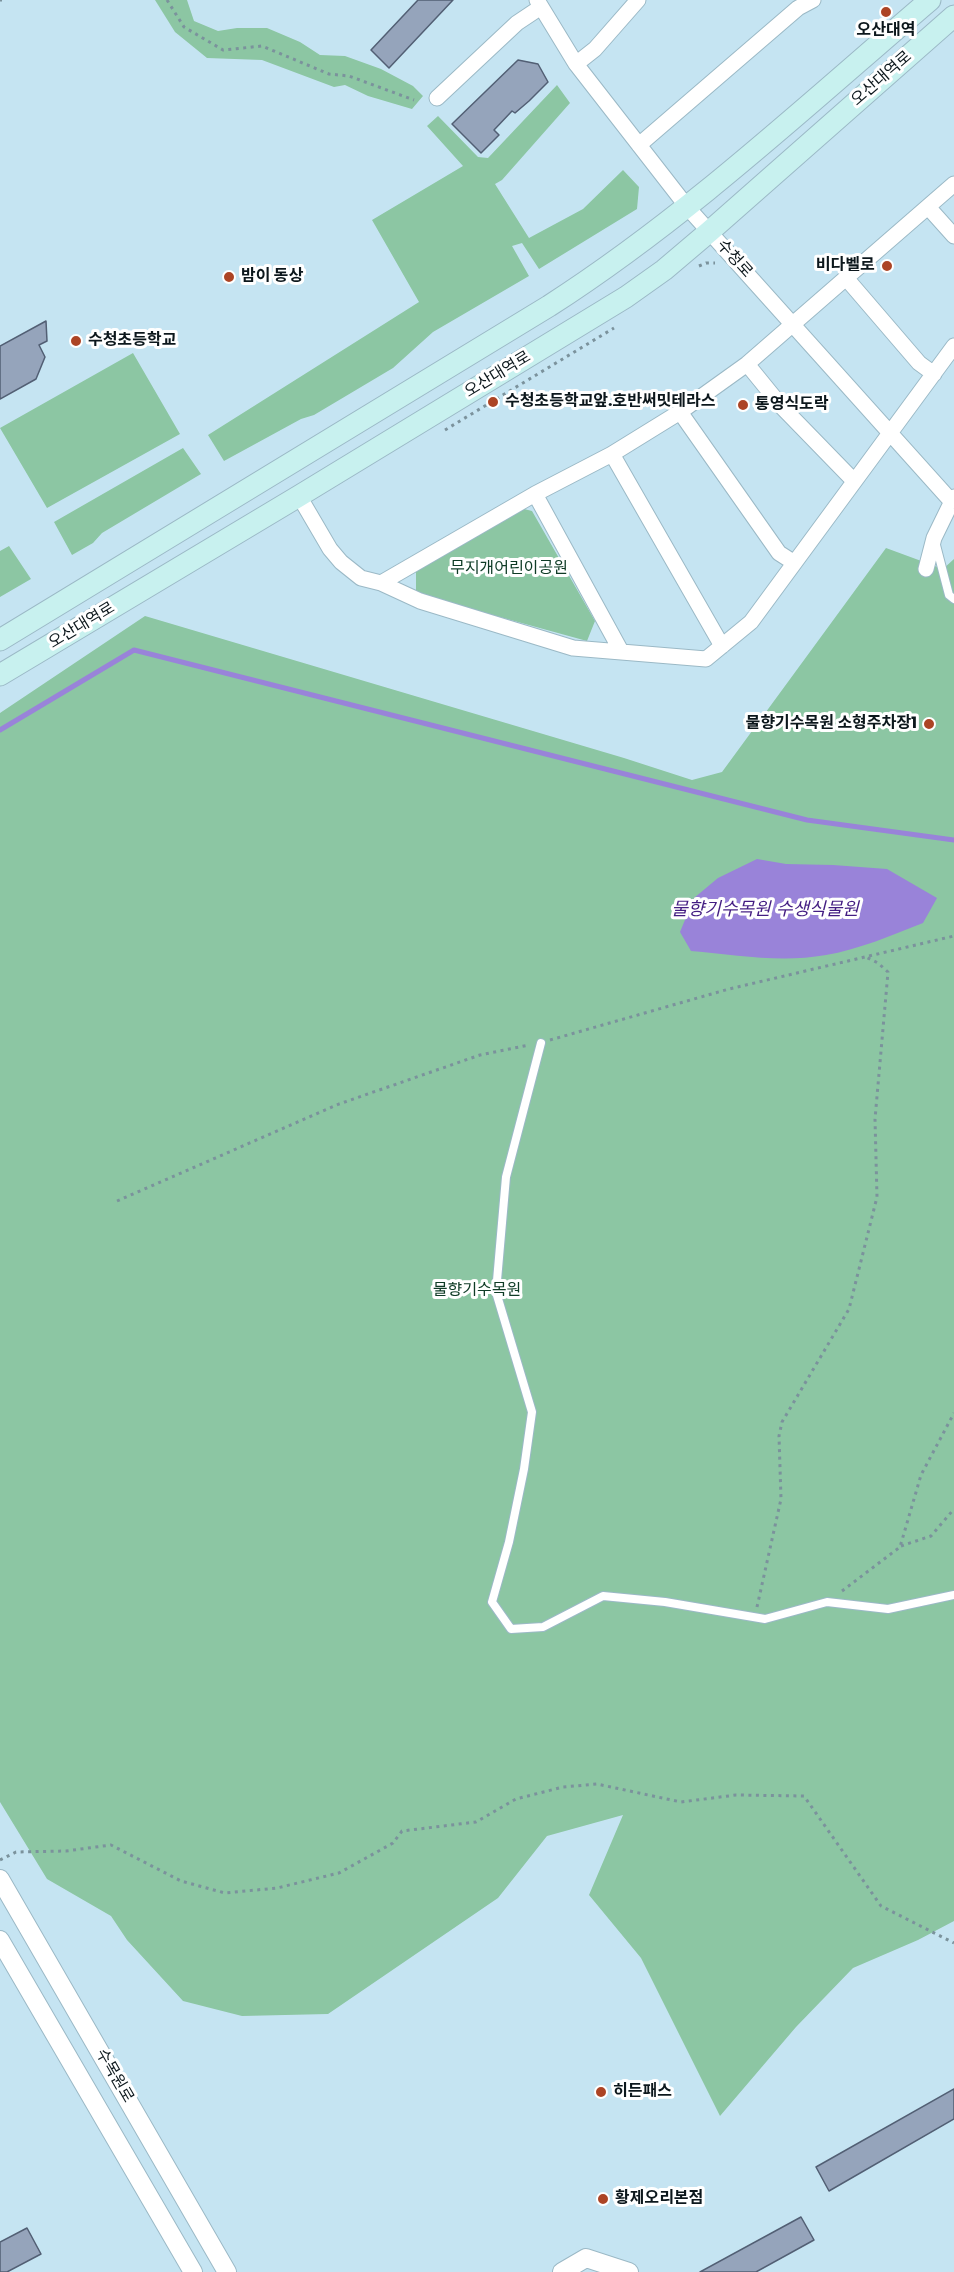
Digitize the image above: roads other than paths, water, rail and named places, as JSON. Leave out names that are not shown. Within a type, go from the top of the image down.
[{"type":"main road","name":"오산대역로","points":[[0,640],[606,269],[688,208],[930,0]]},
{"type":"main road","name":"오산대역로","points":[[0,675],[626,297],[664,270],[710,231],[954,16]]},
{"type":"street","points":[[576,64],[595,49],[638,0]]},
{"type":"street","points":[[639,145],[796,4],[813,0]]},
{"type":"street","points":[[437,98],[539,4]]},
{"type":"street","name":"수청로","points":[[539,4],[576,64],[688,208],[952,499]]},
{"type":"street","points":[[381,583],[535,494],[612,454],[680,412],[747,364],[954,184]]},
{"type":"street","points":[[928,207],[954,236]]},
{"type":"street","points":[[846,278],[919,363],[934,374]]},
{"type":"street","points":[[299,496],[318,531],[341,562],[361,578],[381,583],[420,601],[573,648],[706,659],[751,622],[954,346]]},
{"type":"street","points":[[747,364],[782,407],[854,481]]},
{"type":"street","points":[[680,412],[779,553],[793,562]]},
{"type":"street","points":[[612,454],[722,646]]},
{"type":"street","points":[[535,494],[621,651]]},
{"type":"street","points":[[926,569],[934,538],[952,499]]},
{"type":"street","name":"수목원로","points":[[0,1880],[227,2272]]},
{"type":"street","name":"수목원로","points":[[0,1940],[193,2272]]},
{"type":"street","points":[[562,2272],[586,2258],[628,2272]]},
{"type":"lane","points":[[934,538],[949,595],[954,598]]},
{"type":"lane","points":[[541,1042],[507,1177],[496,1292],[532,1412],[524,1469],[509,1542],[492,1602],[511,1629],[543,1627],[603,1596],[665,1602],[765,1619],[827,1602],[888,1610],[954,1595]]},
{"type":"water","name":"물향기수목원 수생식물원","points":[[757,859],[786,864],[887,869],[937,898],[923,923],[875,942],[838,953],[775,958],[691,951],[680,932],[694,898],[718,878]]},
{"type":"waterway","points":[[0,730],[134,650],[807,820],[954,840]]},
{"type":"place","name":"오산대역","points":[[886,12]]},
{"type":"place","name":"비다벨로","points":[[887,266]]},
{"type":"place","name":"밤이 동상","points":[[229,277]]},
{"type":"place","name":"수청초등학교","points":[[76,341]]},
{"type":"place","name":"수청초등학교앞.호반써밋테라스","points":[[493,402]]},
{"type":"place","name":"통영식도락","points":[[743,405]]},
{"type":"place","name":"물향기수목원 소형주차장1","points":[[929,724]]},
{"type":"place","name":"히든패스","points":[[601,2092]]},
{"type":"place","name":"황제오리본점","points":[[603,2199]]},
{"type":"park label","name":"무지개어린이공원","points":[[509,569]]},
{"type":"park label","name":"물향기수목원","points":[[477,1291]]}]
